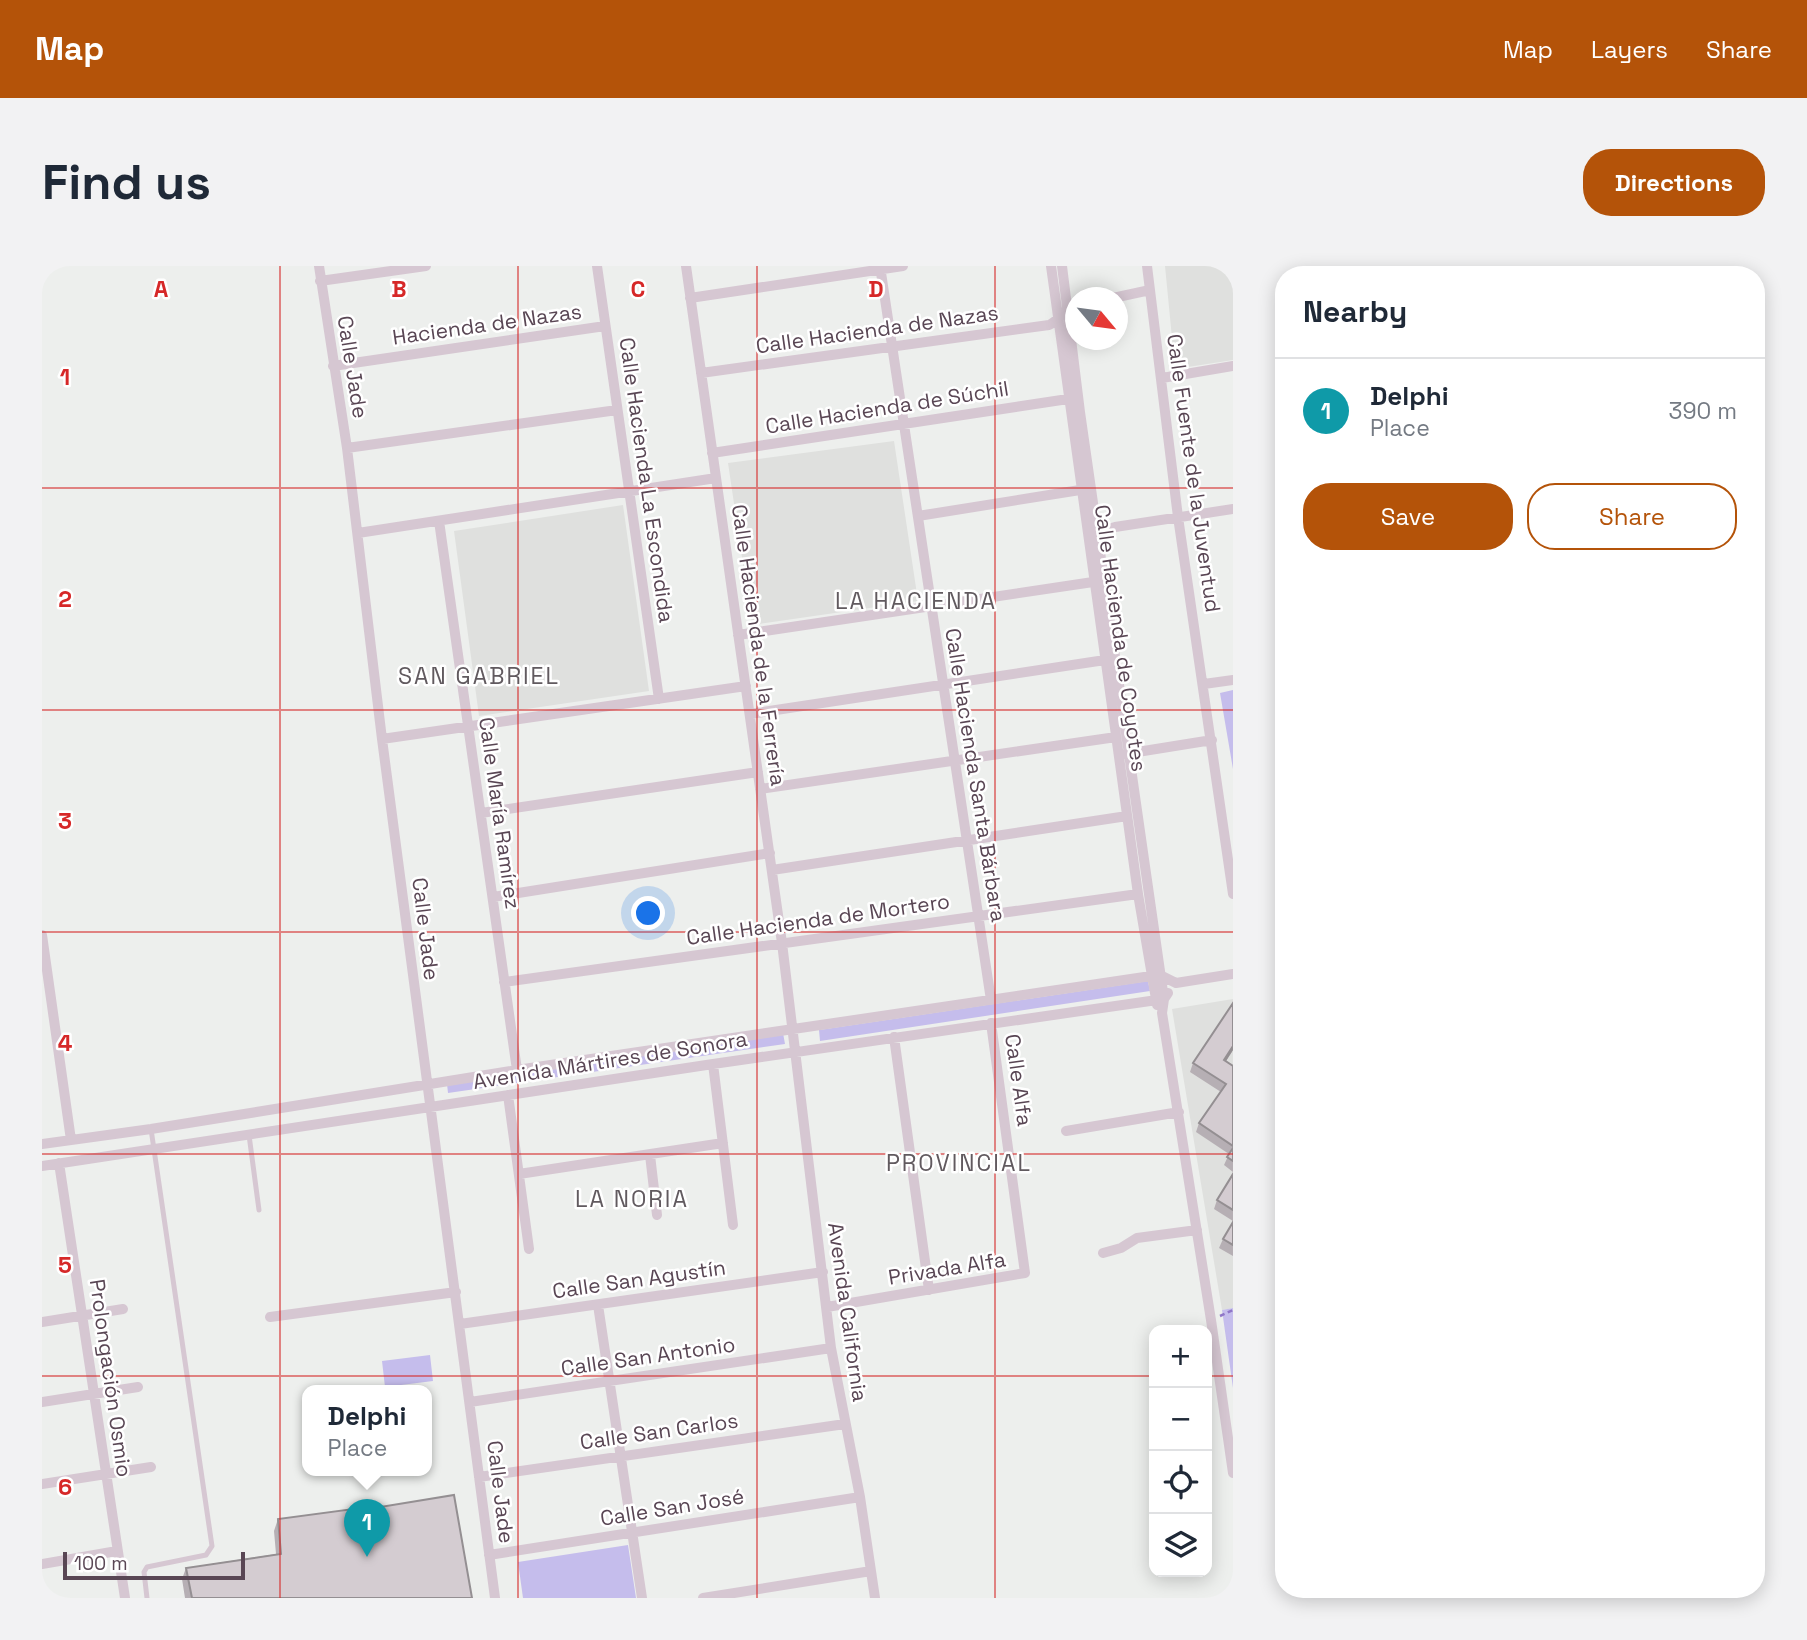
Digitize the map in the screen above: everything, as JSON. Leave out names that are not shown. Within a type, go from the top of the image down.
[{"type":"street","name":"Calle Jade","points":[[319,266],[347,448],[382,739],[495,1598]]},
{"type":"street","points":[[320,281],[426,266]]},
{"type":"street","name":"Calle Hacienda La Escondida","points":[[597,266],[659,699]]},
{"type":"street","name":"Calle Hacienda de la Ferrería","points":[[685,266],[793,1030]]},
{"type":"street","points":[[690,298],[903,266]]},
{"type":"street","name":"Calle Hacienda de Coyotes","points":[[1051,266],[1080,490],[1092,534],[1093,582],[1116,737],[1124,754],[1127,816],[1138,894],[1156,975]]},
{"type":"street","name":"Calle Hacienda de Coyotes","points":[[1062,266],[1067,287]]},
{"type":"street","name":"Calle Fuente de la Juventud","points":[[1147,266],[1178,517],[1233,894]]},
{"type":"street","name":"Calle Hacienda Santa Bárbara","points":[[880,268],[991,1000]]},
{"type":"street","points":[[1128,295],[1150,290]]},
{"type":"street","points":[[1057,320],[1065,312]]},
{"type":"street","name":"Calle Hacienda de Nazas","points":[[701,373],[1049,325],[1057,320]]},
{"type":"street","name":"Hacienda de Nazas","points":[[333,366],[606,326]]},
{"type":"street","name":"Calle Hacienda de Coyotes","points":[[1075,350],[1092,534],[1159,1000],[1198,1230],[1233,1473]]},
{"type":"street","points":[[1162,378],[1233,366]]},
{"type":"street","name":"Calle Hacienda de Súchil","points":[[712,453],[1068,399]]},
{"type":"street","points":[[347,448],[617,410]]},
{"type":"street","points":[[358,533],[716,478]]},
{"type":"street","points":[[918,516],[1080,490]]},
{"type":"street","points":[[1092,534],[1233,509]]},
{"type":"street","name":"Calle María Ramírez","points":[[439,520],[517,1070]]},
{"type":"street","points":[[738,635],[1093,582]]},
{"type":"street","points":[[750,714],[1105,660]]},
{"type":"street","points":[[1204,684],[1233,680]]},
{"type":"street","points":[[382,739],[746,686]]},
{"type":"street","points":[[761,789],[1116,737]]},
{"type":"street","points":[[1124,754],[1212,740]]},
{"type":"street","points":[[481,813],[758,772]]},
{"type":"street","points":[[1220,796],[1233,794]]},
{"type":"street","points":[[772,870],[1127,816]]},
{"type":"street","points":[[493,897],[770,853]]},
{"type":"street","name":"Calle Hacienda de Mortero","points":[[504,982],[1138,894]]},
{"type":"street","points":[[42,935],[71,1140]]},
{"type":"street","points":[[1156,975],[1176,982],[1233,974]]},
{"type":"street","name":"Avenida Mártires de Sonora","points":[[42,1144],[1156,975]]},
{"type":"street","points":[[1159,1000],[1176,982]]},
{"type":"street","name":"Avenida Mártires de Sonora","points":[[42,1166],[713,1063],[1159,1000]]},
{"type":"street","name":"Calle Alfa","points":[[991,1023],[1026,1268]]},
{"type":"street","name":"Avenida California","points":[[793,1030],[831,1348],[860,1497],[874,1598]]},
{"type":"street","points":[[894,1037],[929,1290]]},
{"type":"street","points":[[713,1063],[733,1225]]},
{"type":"street","points":[[508,1095],[529,1249]]},
{"type":"street","points":[[1066,1131],[1179,1112]]},
{"type":"street","points":[[519,1174],[723,1143]]},
{"type":"street","points":[[650,1155],[657,1215]]},
{"type":"street","name":"Prolongación Osmio","points":[[59,1163],[125,1598]]},
{"type":"street","points":[[1102,1253],[1121,1248],[1137,1238],[1198,1230]]},
{"type":"street","name":"Privada Alfa","points":[[827,1307],[1023,1275],[1026,1268]]},
{"type":"street","name":"Calle San Agustín","points":[[460,1325],[823,1272]]},
{"type":"street","points":[[270,1317],[456,1292]]},
{"type":"street","points":[[598,1305],[642,1598]]},
{"type":"street","points":[[42,1322],[122,1309]]},
{"type":"street","name":"Calle San Antonio","points":[[470,1402],[831,1348]]},
{"type":"street","points":[[42,1402],[138,1387]]},
{"type":"street","name":"Calle San Carlos","points":[[479,1477],[845,1424]]},
{"type":"street","points":[[42,1484],[151,1467]]},
{"type":"street","name":"Calle San José","points":[[489,1555],[860,1497]]},
{"type":"street","points":[[42,1564],[117,1552]]},
{"type":"street","points":[[703,1598],[871,1571]]},
{"type":"lane","points":[[148,1598],[144,1572],[147,1567],[206,1555],[212,1546],[151,1129]]},
{"type":"lane","points":[[248,1135],[260,1210]]},
{"type":"shaded area","points":[[1165,266],[1233,266],[1233,360],[1175,369]]},
{"type":"shaded area","points":[[894,441],[918,601],[752,625],[728,463]]},
{"type":"shaded area","points":[[623,505],[649,691],[479,716],[454,531]]},
{"type":"shaded area","points":[[1233,690],[1233,769],[1220,693]]},
{"type":"shaded area","points":[[1148,981],[1150,991],[820,1041],[819,1030]]},
{"type":"shaded area","points":[[1233,999],[1233,1308],[1222,1310],[1172,1009]]},
{"type":"shaded area","points":[[783,1033],[785,1044],[448,1093],[447,1084]]},
{"type":"shaded area","points":[[1233,1308],[1233,1388],[1222,1310]]},
{"type":"shaded area","points":[[430,1355],[433,1381],[385,1385],[382,1361]]},
{"type":"shaded area","points":[[628,1545],[636,1598],[523,1598],[518,1562]]},
{"type":"building","points":[[1233,1003],[1233,1046],[1224,1060],[1233,1066],[1233,1146],[1199,1123],[1226,1084],[1193,1063]]},
{"type":"building","points":[[1233,1148],[1233,1161],[1227,1157]]},
{"type":"building","points":[[1233,1174],[1233,1210],[1217,1200]]},
{"type":"building","points":[[1233,1222],[1233,1245],[1223,1239]]},
{"type":"building","points":[[454,1495],[472,1598],[192,1598],[186,1568],[281,1554],[278,1519],[353,1509],[357,1537],[376,1536],[374,1508]]},
{"type":"place","name":"Delphi","points":[[367,1557]]},
{"type":"district","name":"LA HACIENDA","points":[[916,601]]},
{"type":"district","name":"SAN GABRIEL","points":[[479,676]]},
{"type":"district","name":"PROVINCIAL","points":[[959,1163]]},
{"type":"district","name":"LA NORIA","points":[[632,1199]]}]
